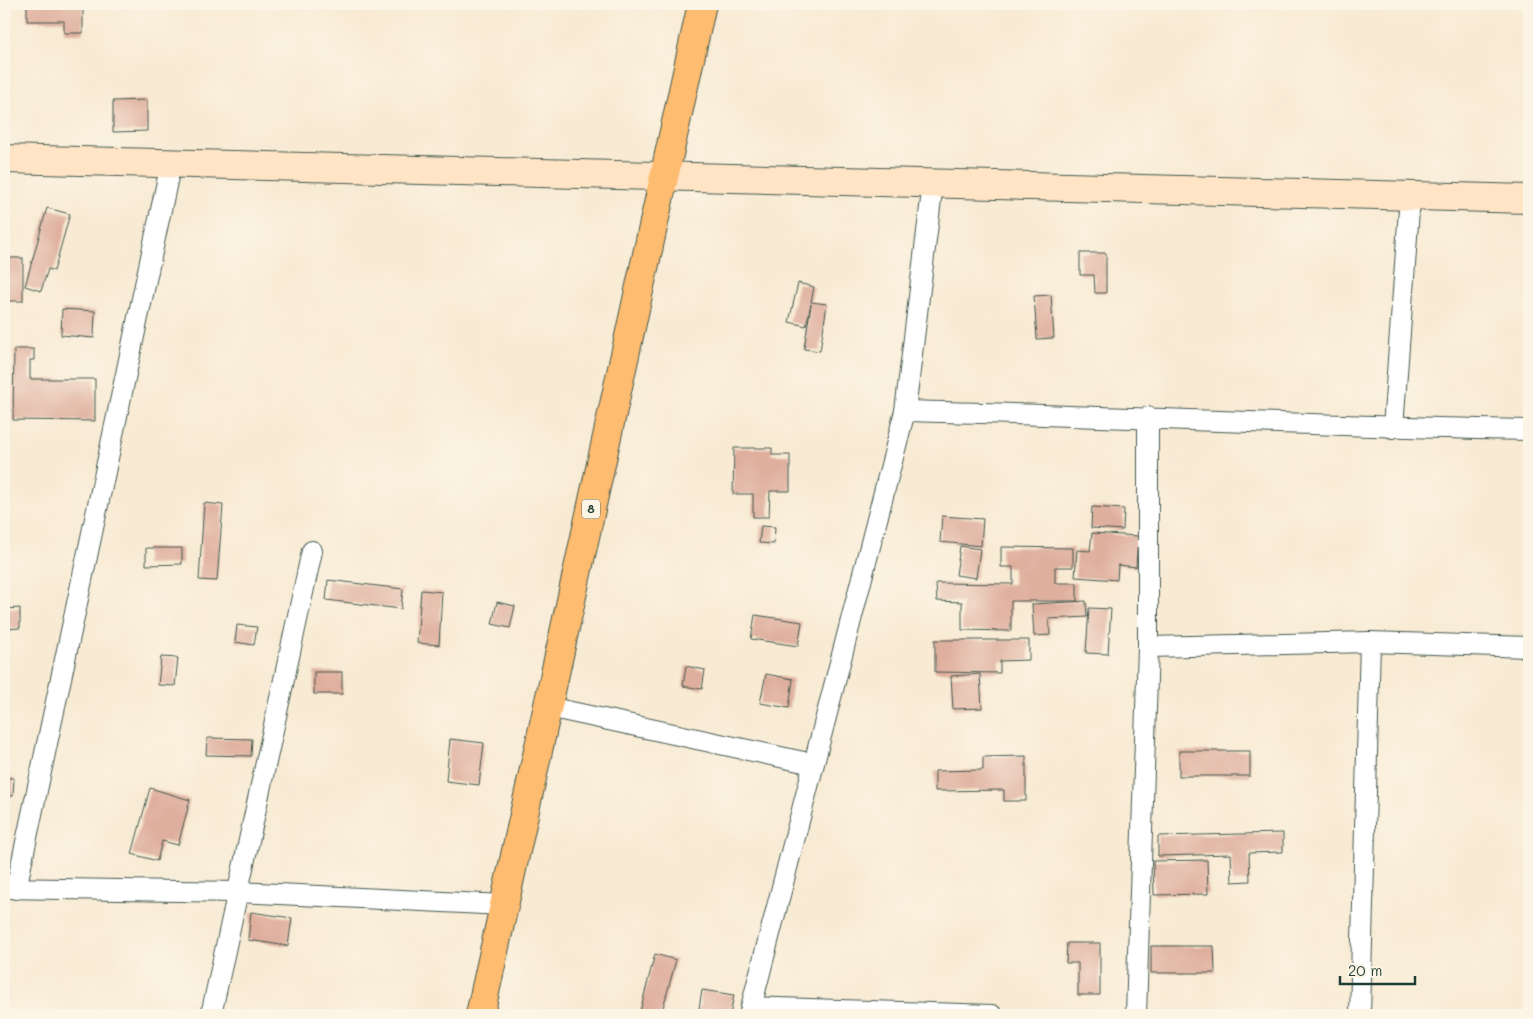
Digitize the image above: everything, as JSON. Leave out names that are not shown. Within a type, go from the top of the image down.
[{"type":"main road","name":"8","points":[[480,1015],[702,4]]},
{"type":"street","points":[[4,159],[1529,199]]},
{"type":"street","points":[[171,163],[10,888],[237,892],[504,904]]},
{"type":"street","points":[[933,183],[905,410],[750,1011],[992,1015]]},
{"type":"street","points":[[1393,428],[1410,196]]},
{"type":"street","points":[[905,410],[1148,417],[1393,428],[1529,430]]},
{"type":"street","points":[[1136,1015],[1148,647],[1148,417]]},
{"type":"street","points":[[211,1015],[312,551]]},
{"type":"street","points":[[1148,647],[1370,642],[1529,647]]},
{"type":"street","points":[[1360,1015],[1370,642]]},
{"type":"street","points":[[548,707],[813,764]]},
{"type":"building","points":[[27,4],[83,4],[83,33],[64,33],[64,21],[27,21]]},
{"type":"building","points":[[147,100],[147,131],[113,132],[113,101]]},
{"type":"building","points":[[47,208],[70,214],[54,271],[48,269],[41,291],[25,286]]},
{"type":"building","points":[[1080,253],[1106,253],[1106,293],[1095,293],[1094,275],[1080,275]]},
{"type":"building","points":[[4,258],[23,258],[23,301],[4,301]]},
{"type":"building","points":[[798,283],[814,287],[811,302],[827,304],[820,351],[804,349],[811,304],[806,326],[789,322]]},
{"type":"building","points":[[1051,295],[1054,338],[1037,339],[1034,296]]},
{"type":"building","points":[[62,309],[95,311],[94,338],[61,335]]},
{"type":"building","points":[[14,349],[34,349],[34,360],[30,360],[30,379],[95,379],[95,421],[13,420]]},
{"type":"building","points":[[734,448],[772,448],[772,455],[790,455],[790,491],[770,491],[769,517],[753,517],[753,494],[733,494]]},
{"type":"building","points":[[204,503],[223,505],[217,581],[199,580]]},
{"type":"building","points":[[1092,507],[1124,509],[1123,530],[1091,528]]},
{"type":"building","points":[[942,516],[983,519],[981,546],[940,542]]},
{"type":"building","points":[[761,526],[775,527],[774,544],[759,543]]},
{"type":"building","points":[[1092,533],[1138,536],[1136,567],[1118,565],[1117,580],[1075,577],[1077,550],[1090,551]]},
{"type":"building","points":[[960,546],[980,549],[976,578],[956,575]]},
{"type":"building","points":[[1001,547],[1073,548],[1073,567],[1055,567],[1055,583],[1077,583],[1077,601],[1011,601],[1011,631],[962,630],[962,602],[937,601],[936,583],[1013,584],[1013,567],[1001,567]]},
{"type":"building","points":[[146,548],[182,548],[182,564],[146,565]]},
{"type":"building","points":[[328,580],[403,589],[401,609],[326,600]]},
{"type":"building","points":[[421,590],[442,592],[439,645],[417,643]]},
{"type":"building","points":[[1086,601],[1087,617],[1049,619],[1050,635],[1034,636],[1032,604]]},
{"type":"building","points":[[497,602],[515,606],[510,628],[492,624]]},
{"type":"building","points":[[20,608],[20,628],[4,629],[4,609]]},
{"type":"building","points":[[1089,608],[1111,609],[1108,654],[1086,653]]},
{"type":"building","points":[[755,615],[802,622],[798,646],[751,639]]},
{"type":"building","points":[[237,625],[257,627],[254,645],[235,642]]},
{"type":"building","points":[[935,640],[1029,640],[1029,660],[1000,661],[1000,673],[935,672]]},
{"type":"building","points":[[161,657],[178,658],[175,686],[158,685]]},
{"type":"building","points":[[686,666],[705,670],[702,689],[683,686]]},
{"type":"building","points":[[314,672],[342,672],[342,694],[314,694]]},
{"type":"building","points":[[766,674],[793,679],[789,708],[760,703]]},
{"type":"building","points":[[980,674],[982,708],[953,709],[951,676]]},
{"type":"building","points":[[207,738],[252,739],[251,756],[206,755]]},
{"type":"building","points":[[450,739],[484,743],[479,785],[446,781]]},
{"type":"building","points":[[1179,751],[1250,751],[1250,776],[1179,776]]},
{"type":"building","points":[[1026,756],[1026,801],[1004,801],[1004,790],[935,791],[935,771],[983,770],[983,757]]},
{"type":"building","points":[[4,778],[14,778],[13,796],[4,796]]},
{"type":"building","points":[[150,788],[190,800],[178,845],[162,841],[157,861],[132,854]]},
{"type":"building","points":[[1283,833],[1283,852],[1249,853],[1250,881],[1232,882],[1231,854],[1158,856],[1158,836]]},
{"type":"building","points":[[1207,860],[1208,894],[1154,895],[1153,861]]},
{"type":"building","points":[[251,912],[292,918],[288,946],[248,940]]},
{"type":"building","points":[[1067,943],[1100,943],[1100,995],[1078,995],[1078,963],[1066,963]]},
{"type":"building","points":[[1151,946],[1214,946],[1215,973],[1151,973]]},
{"type":"building","points":[[655,954],[676,960],[661,1015],[639,1015]]},
{"type":"building","points":[[4,955],[6,955],[7,1003],[4,1003]]},
{"type":"building","points":[[702,990],[734,995],[730,1015],[698,1015]]}]
